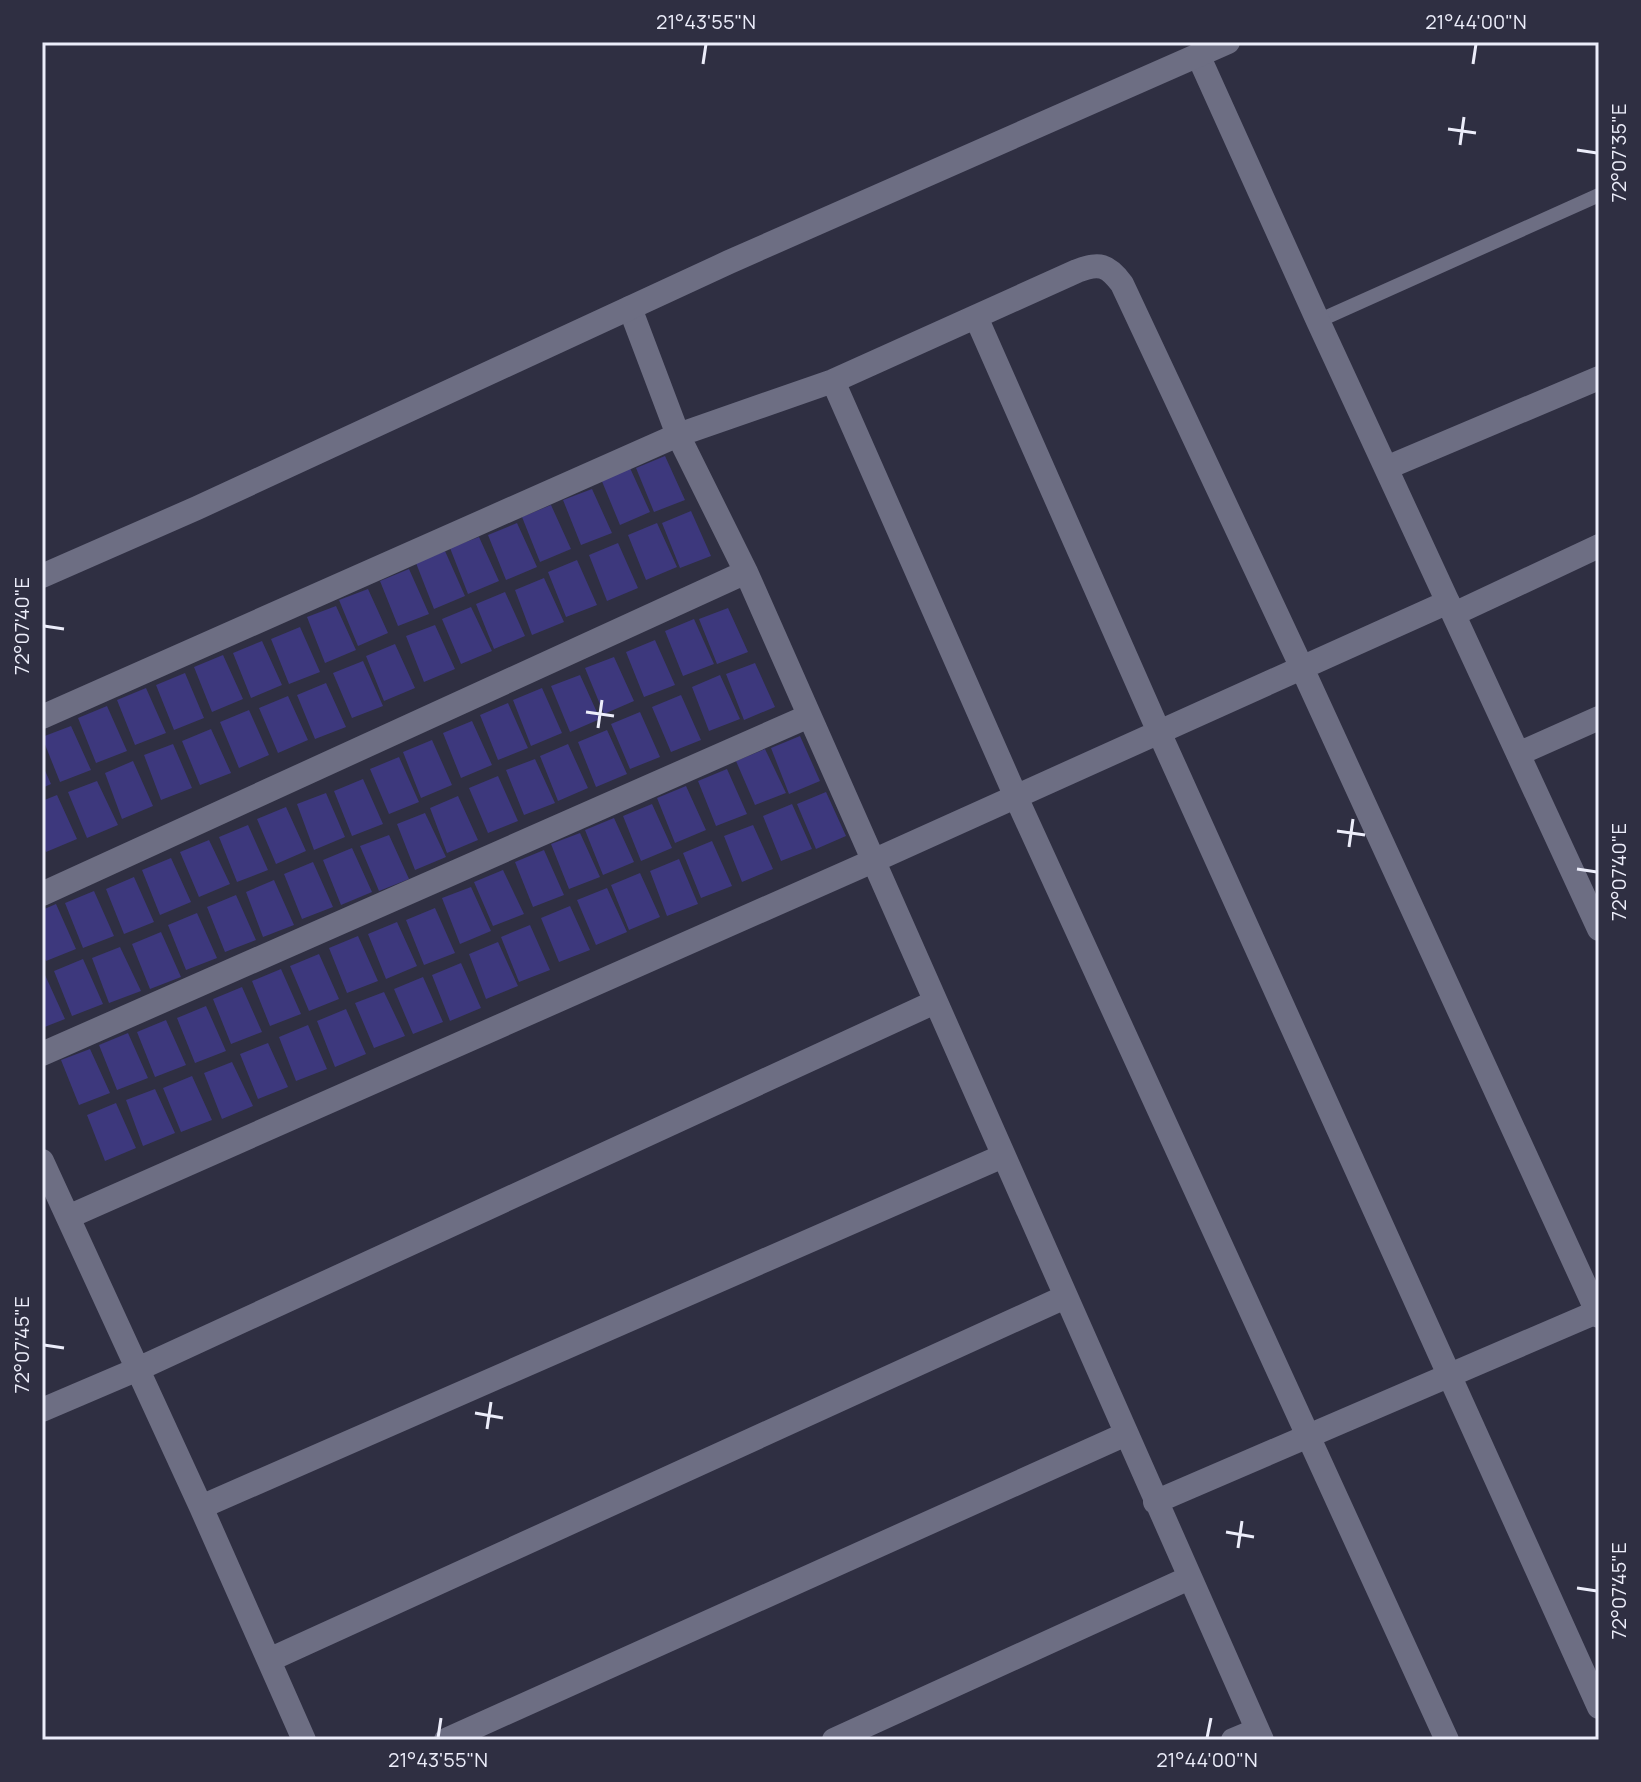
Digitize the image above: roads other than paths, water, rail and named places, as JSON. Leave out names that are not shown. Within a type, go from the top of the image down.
[{"type":"street","points":[[42,576],[197,508],[630,308],[1228,42]]},
{"type":"street","points":[[1198,55],[1518,754],[1591,893],[1599,929]]},
{"type":"street","points":[[42,717],[678,435],[833,381],[1090,266],[1102,266],[1113,272],[1302,668],[1598,1313],[1155,1502]]},
{"type":"street","points":[[630,308],[678,435],[746,572],[1259,1735],[1233,1740]]},
{"type":"street","points":[[976,317],[1159,732],[1599,1707]]},
{"type":"street","points":[[1386,468],[1599,378]]},
{"type":"street","points":[[833,381],[1016,797],[1447,1740]]},
{"type":"street","points":[[68,1217],[1302,668],[1599,546]]},
{"type":"street","points":[[42,894],[746,572]]},
{"type":"street","points":[[42,1054],[809,716]]},
{"type":"street","points":[[1518,754],[1599,718]]},
{"type":"street","points":[[42,1410],[138,1369],[935,1002]]},
{"type":"street","points":[[201,1507],[1003,1156]]},
{"type":"street","points":[[42,1161],[304,1740]]},
{"type":"street","points":[[269,1660],[1065,1297]]},
{"type":"street","points":[[446,1740],[1126,1434]]},
{"type":"street","points":[[834,1740],[1189,1578]]},
{"type":"lane","points":[[1318,321],[1599,195]]}]
